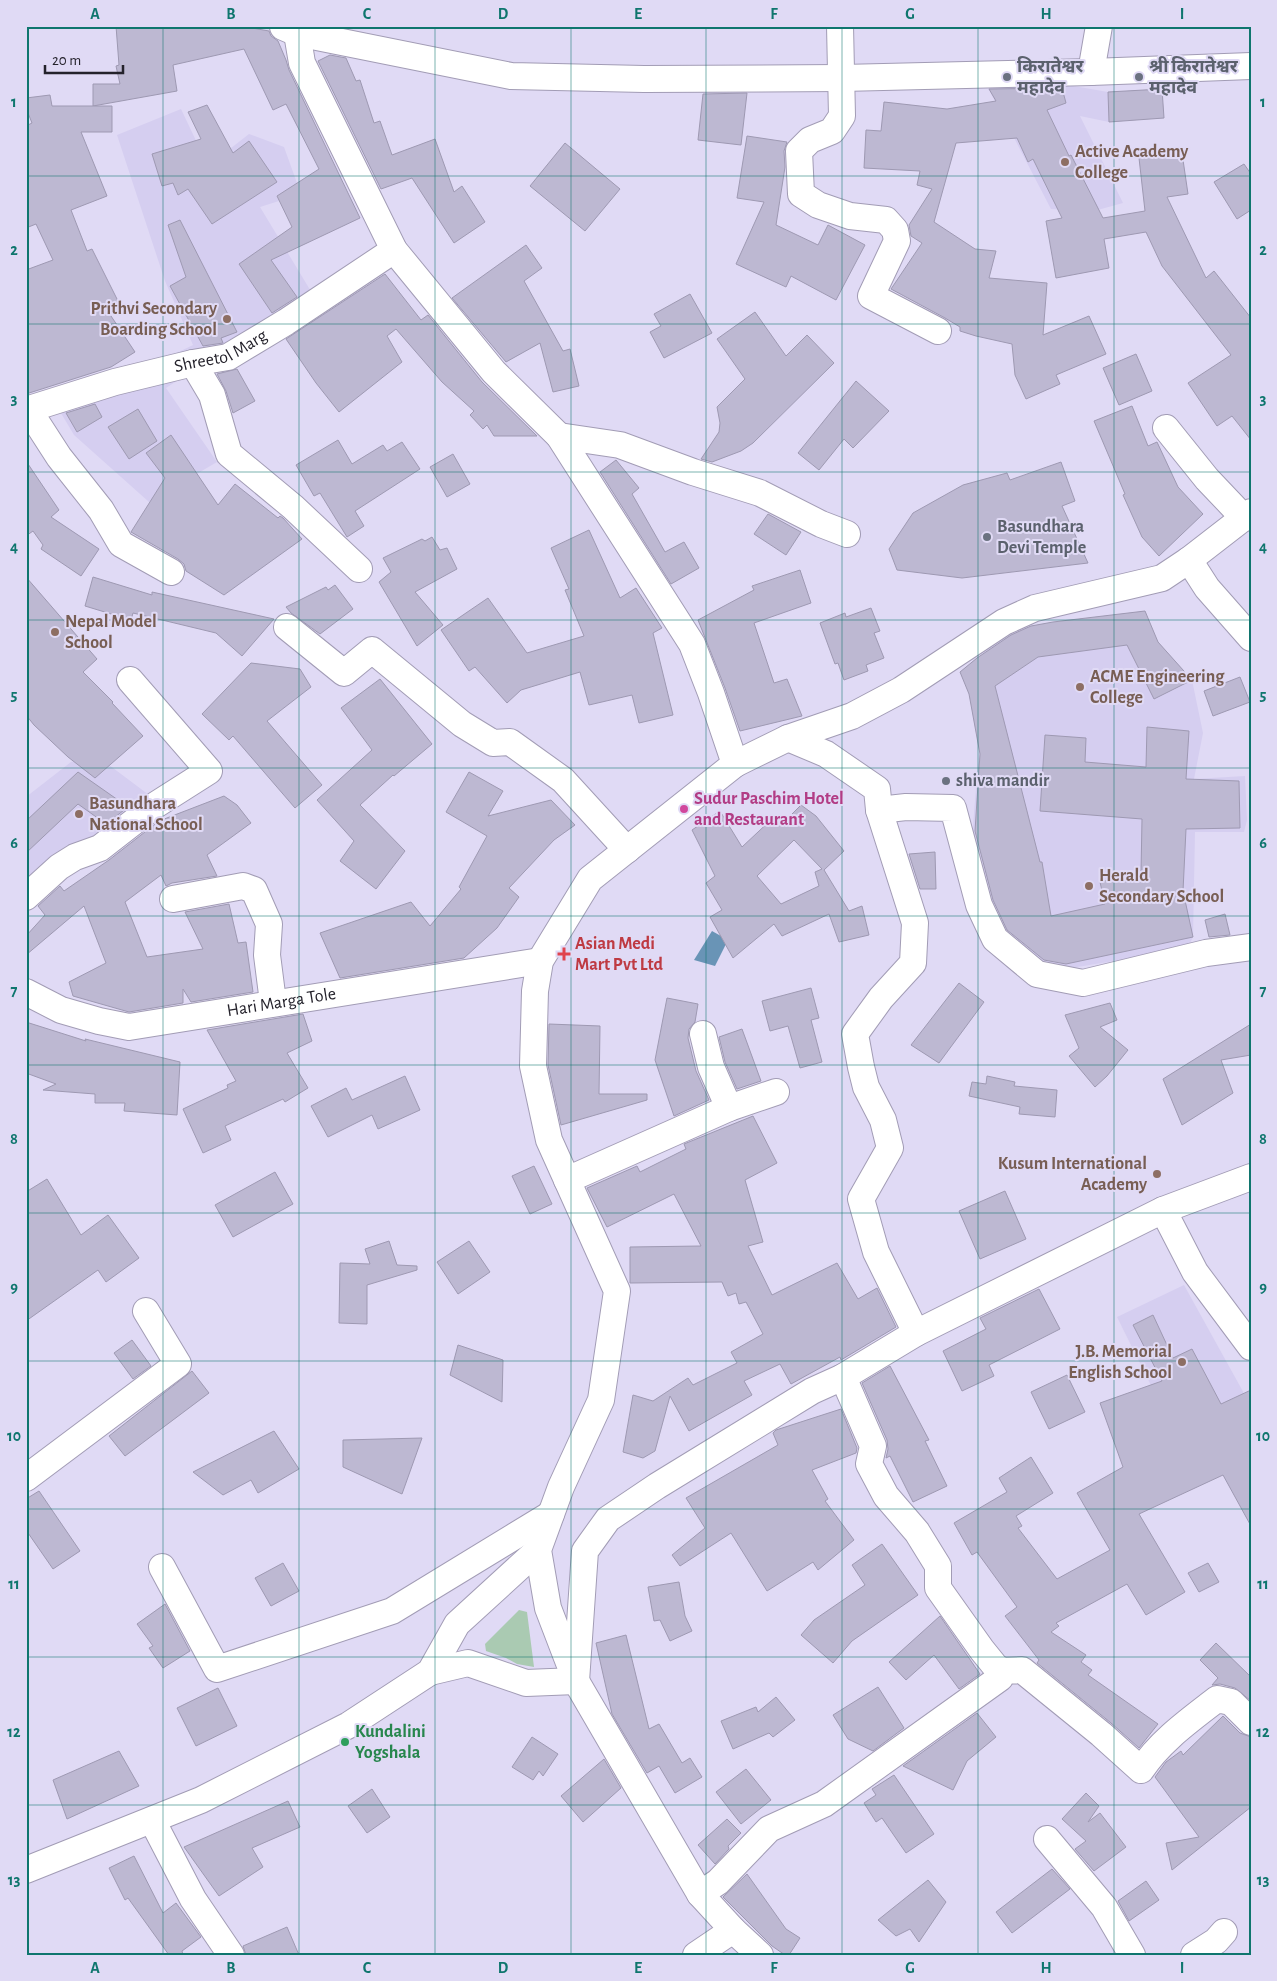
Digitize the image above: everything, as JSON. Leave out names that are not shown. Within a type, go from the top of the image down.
[{"type":"street","points":[[840,26],[842,116],[832,131],[810,140],[799,151],[802,194],[818,205],[850,216],[886,220],[895,230],[897,240],[871,296],[938,331]]},
{"type":"street","points":[[1091,72],[1099,26]]},
{"type":"street","points":[[735,764],[692,644],[558,436],[494,372],[394,250],[302,63],[292,28],[511,76],[644,79],[842,78],[1251,66]]},
{"type":"street","name":"Shreetol Marg","points":[[171,572],[121,544],[101,510],[59,457],[27,410],[115,382],[193,363],[228,357],[286,322],[394,250]]},
{"type":"street","points":[[193,363],[212,395],[229,454],[293,507],[359,569]]},
{"type":"street","points":[[430,1672],[457,1624],[538,1550],[561,1487],[601,1400],[617,1291],[549,1140],[533,1066],[535,991],[540,961],[590,879],[735,764],[788,738],[852,716],[901,690],[1004,622],[1035,608],[1162,578],[1248,515],[1207,479],[1166,428]]},
{"type":"street","points":[[558,436],[620,445],[693,472],[760,493],[821,524],[847,534]]},
{"type":"street","points":[[1189,560],[1207,588],[1251,638]]},
{"type":"street","points":[[287,627],[344,673],[372,650],[462,724],[493,743],[510,742],[563,780],[627,850]]},
{"type":"street","points":[[26,898],[59,867],[75,857],[100,848],[154,806],[209,770],[130,680]]},
{"type":"street","points":[[788,738],[826,754],[877,790],[879,810],[915,923],[912,963],[881,998],[855,1034],[866,1087],[883,1120],[890,1148],[861,1199],[876,1252],[916,1333]]},
{"type":"street","points":[[879,810],[906,807],[953,808],[979,905],[995,939],[1037,974],[1083,983],[1206,953],[1251,947]]},
{"type":"street","points":[[173,899],[244,886],[254,890],[269,924],[267,955],[273,1002]]},
{"type":"street","name":"Hari Marga Tole","points":[[26,992],[61,1010],[129,1027],[273,1002],[540,961]]},
{"type":"street","points":[[703,1034],[711,1067],[729,1108]]},
{"type":"street","points":[[567,1180],[729,1108],[776,1092]]},
{"type":"street","points":[[576,1681],[586,1551],[608,1519],[657,1486],[812,1391],[844,1377],[916,1333],[1163,1210],[1251,1176]]},
{"type":"street","points":[[1163,1210],[1195,1272],[1251,1347]]},
{"type":"street","points":[[26,1478],[178,1364],[146,1312]]},
{"type":"street","points":[[844,1377],[873,1446],[869,1464],[886,1496],[917,1532],[938,1566],[938,1588],[999,1671],[1022,1670],[1101,1734],[1141,1770],[1152,1754],[1186,1723],[1217,1699],[1231,1702],[1251,1722]]},
{"type":"street","points":[[162,1567],[217,1669],[392,1611],[551,1514]]},
{"type":"street","points":[[538,1550],[548,1608],[576,1681],[700,1894],[733,1930],[760,1955]]},
{"type":"street","points":[[26,1870],[201,1800],[349,1725],[430,1672],[468,1663],[526,1683],[576,1681]]},
{"type":"street","points":[[700,1894],[718,1882],[769,1829],[824,1804],[1000,1678],[1002,1670]]},
{"type":"street","points":[[152,1820],[193,1898],[231,1955]]},
{"type":"street","points":[[1047,1839],[1104,1907],[1132,1955]]},
{"type":"street","points":[[696,1955],[733,1930]]},
{"type":"street","points":[[1194,1955],[1216,1941],[1224,1932]]},
{"type":"shaded area","name":"Active Academy College","points":[[1062,84],[1108,92],[1162,89],[1164,118],[1109,122],[1080,116],[1123,203],[1094,211],[1051,209],[988,88]]},
{"type":"shaded area","name":"Prithvi Secondary Boarding School","points":[[181,109],[208,166],[249,134],[284,147],[301,194],[260,207],[312,293],[166,388],[217,462],[149,502],[74,435],[55,403],[150,366],[193,345],[165,281],[117,135]]},
{"type":"shaded area","name":"Herald Secondary School","points":[[1145,611],[1158,642],[1192,680],[1203,733],[1194,779],[1245,776],[1247,820],[1244,832],[1195,832],[1193,937],[1187,949],[1059,970],[1026,958],[997,933],[972,839],[979,750],[969,694],[960,672],[1000,639],[1021,628],[1053,622]]},
{"type":"shaded area","name":"Basundhara National School","points":[[93,753],[153,798],[112,831],[70,845],[26,889],[26,797],[71,762]]},
{"type":"shaded area","name":"J.B. Memorial English School","points":[[1184,1285],[1251,1406],[1192,1468],[1117,1317]]},
{"type":"green space","points":[[519,1610],[527,1612],[534,1667],[517,1664],[486,1651],[485,1644]]},
{"type":"water","points":[[712,931],[728,940],[715,966],[694,960]]},
{"type":"building","points":[[116,26],[241,26],[269,31],[271,36],[278,41],[289,70],[360,218],[271,260],[297,297],[272,313],[239,264],[292,227],[277,196],[319,169],[286,104],[273,110],[244,49],[173,65],[177,91],[93,106],[93,84],[120,84],[116,66],[119,65]]},
{"type":"building","points":[[330,55],[346,58],[356,81],[360,80],[374,123],[380,121],[392,155],[435,139],[454,192],[462,186],[485,222],[454,243],[412,178],[381,189],[318,61]]},
{"type":"building","points":[[1062,88],[1066,103],[1047,110],[1069,156],[1071,155],[1103,218],[1145,211],[1139,158],[1182,153],[1188,194],[1167,197],[1206,278],[1214,271],[1251,318],[1251,440],[1232,416],[1217,426],[1188,383],[1231,355],[1162,266],[1146,232],[1104,239],[1109,268],[1056,278],[1046,221],[1062,218],[1033,159],[1028,162],[1017,138],[956,143],[934,222],[975,249],[996,251],[989,278],[1047,283],[1043,335],[1089,316],[1106,354],[1056,375],[1060,384],[1026,399],[1015,375],[1012,344],[960,331],[960,327],[891,289],[922,243],[911,236],[909,225],[932,189],[917,185],[920,171],[864,168],[866,130],[881,131],[884,102],[947,109],[996,101],[989,89]]},
{"type":"building","points":[[1162,89],[1164,118],[1109,122],[1108,92]]},
{"type":"building","points":[[747,93],[741,145],[698,140],[703,94]]},
{"type":"building","points":[[50,95],[52,106],[112,106],[112,132],[81,132],[107,196],[71,210],[87,251],[92,249],[121,307],[109,313],[135,352],[111,367],[26,394],[26,270],[53,260],[36,224],[26,228],[26,126],[32,123],[26,108],[26,98]]},
{"type":"building","points":[[207,105],[233,153],[249,141],[277,182],[212,224],[188,189],[178,195],[173,183],[162,186],[152,154],[201,139],[188,112]]},
{"type":"building","points":[[747,136],[787,142],[784,151],[785,167],[776,225],[818,245],[828,225],[865,245],[836,300],[791,276],[786,287],[736,264],[764,202],[737,198]]},
{"type":"building","points":[[565,143],[620,189],[585,231],[530,186]]},
{"type":"building","points":[[1244,164],[1251,174],[1251,210],[1237,219],[1214,182]]},
{"type":"building","points":[[180,220],[237,332],[221,338],[223,343],[203,346],[170,286],[186,277],[168,225]]},
{"type":"building","points":[[526,245],[542,268],[524,281],[563,351],[570,349],[579,386],[553,392],[540,343],[506,362],[452,298]]},
{"type":"building","points":[[385,274],[421,320],[428,315],[482,382],[537,436],[494,436],[487,425],[483,429],[470,415],[474,411],[442,382],[396,329],[387,336],[402,362],[339,412],[316,383],[286,339]]},
{"type":"building","points":[[690,294],[712,333],[664,358],[650,332],[661,326],[654,314]]},
{"type":"building","points":[[755,312],[786,356],[807,335],[834,363],[753,443],[741,451],[712,462],[701,459],[719,432],[720,423],[717,407],[745,379],[717,339]]},
{"type":"building","points":[[1136,354],[1152,391],[1119,405],[1103,368]]},
{"type":"building","points":[[237,369],[255,401],[233,413],[226,391],[217,374]]},
{"type":"building","points":[[856,381],[889,411],[853,448],[844,439],[819,470],[798,453]]},
{"type":"building","points":[[95,404],[102,417],[77,432],[66,413]]},
{"type":"building","points":[[1132,406],[1148,446],[1157,442],[1178,487],[1203,514],[1159,556],[1142,537],[1094,421]]},
{"type":"building","points":[[138,409],[157,441],[129,459],[108,427]]},
{"type":"building","points":[[171,435],[218,505],[235,484],[278,518],[280,516],[283,518],[302,539],[224,595],[186,571],[184,564],[178,559],[131,532],[165,478],[146,453]]},
{"type":"building","points":[[338,440],[352,464],[383,445],[387,451],[402,442],[420,469],[355,511],[364,526],[347,537],[320,493],[314,496],[296,465]]},
{"type":"building","points":[[453,454],[470,484],[447,497],[430,467]]},
{"type":"building","points":[[616,460],[639,488],[632,494],[665,552],[684,542],[699,568],[671,584],[600,472]]},
{"type":"building","points":[[26,461],[59,510],[51,517],[99,549],[81,576],[41,549],[43,545],[33,531],[26,536]]},
{"type":"building","name":"Basundhara Devi Temple","points":[[1061,462],[1075,501],[1062,506],[1088,563],[962,578],[897,570],[889,549],[913,513],[963,485],[1007,473],[1010,480]]},
{"type":"building","points":[[768,514],[801,532],[786,555],[754,534]]},
{"type":"building","points":[[589,530],[620,598],[636,588],[662,628],[653,633],[673,715],[639,723],[632,695],[589,705],[580,672],[521,690],[507,703],[475,667],[469,671],[441,630],[488,598],[527,653],[584,636],[565,590],[569,589],[551,548]]},
{"type":"building","points":[[432,537],[440,550],[447,548],[457,569],[415,592],[443,625],[417,646],[379,582],[391,572],[383,558],[422,539],[425,541]]},
{"type":"building","points":[[800,570],[811,603],[754,623],[774,683],[787,679],[802,716],[740,731],[698,620],[754,590],[752,586]]},
{"type":"building","points":[[26,577],[97,659],[83,672],[143,736],[95,778],[68,757],[26,715]]},
{"type":"building","points":[[93,577],[152,595],[152,592],[274,619],[242,656],[216,633],[133,613],[131,620],[85,606]]},
{"type":"building","points":[[335,585],[353,609],[320,634],[291,613],[286,607],[326,587],[328,590]]},
{"type":"building","points":[[871,608],[880,631],[874,633],[884,658],[866,665],[868,671],[844,680],[838,663],[835,664],[820,623],[845,613],[846,617]]},
{"type":"building","name":"Herald Secondary School","points":[[1145,611],[1158,642],[1192,680],[1154,699],[1127,645],[1038,657],[995,686],[1040,862],[1042,862],[1051,916],[1105,904],[1100,882],[1141,873],[1142,819],[1040,811],[1045,735],[1086,738],[1085,762],[1146,767],[1147,727],[1189,731],[1186,779],[1239,781],[1240,828],[1186,829],[1183,891],[1193,937],[1066,964],[1044,960],[1007,930],[993,900],[975,831],[980,754],[969,694],[960,672],[1011,635],[1031,626]]},
{"type":"building","points":[[251,663],[300,669],[311,687],[267,721],[322,785],[295,808],[233,736],[229,740],[202,714]]},
{"type":"building","points":[[1240,677],[1250,702],[1213,716],[1204,691]]},
{"type":"building","points":[[380,679],[432,744],[393,775],[360,805],[405,851],[376,889],[340,861],[354,841],[317,800],[372,750],[341,708]]},
{"type":"building","points":[[78,772],[128,807],[106,824],[78,804],[26,853],[26,821]]},
{"type":"building","points":[[469,772],[503,791],[488,816],[551,800],[575,825],[554,840],[509,888],[519,897],[497,928],[464,958],[340,978],[320,933],[411,902],[430,926],[461,889],[459,887],[487,836],[446,812]]},
{"type":"building","points":[[224,796],[237,805],[251,823],[207,855],[217,876],[172,883],[166,886],[161,875],[125,902],[147,957],[203,949],[185,912],[229,904],[238,943],[246,942],[253,992],[191,1002],[183,989],[183,1003],[129,1012],[73,996],[69,982],[106,963],[84,906],[26,955],[26,936],[45,915],[38,906],[60,886],[64,891],[109,860],[159,821]]},
{"type":"building","points":[[801,805],[816,816],[844,851],[824,870],[849,911],[862,906],[869,935],[839,942],[829,914],[782,936],[774,924],[733,958],[710,917],[722,910],[706,883],[715,876],[692,830],[720,811],[742,847],[774,817],[781,825]],"holes":[[[794,840],[822,869],[815,872],[819,886],[781,904],[757,876]]]},
{"type":"building","points":[[935,852],[936,889],[920,889],[909,854]]},
{"type":"building","points":[[1225,914],[1230,935],[1209,937],[1205,920]]},
{"type":"building","points":[[959,983],[984,1002],[939,1063],[911,1045]]},
{"type":"building","points":[[811,988],[819,1018],[811,1020],[822,1062],[800,1068],[788,1026],[770,1031],[762,1001]]},
{"type":"building","points":[[667,998],[698,1004],[695,1022],[689,1029],[688,1038],[696,1071],[709,1100],[674,1116],[655,1060]]},
{"type":"building","points":[[1110,1003],[1117,1020],[1100,1027],[1128,1050],[1107,1076],[1095,1087],[1069,1056],[1079,1048],[1065,1015]]},
{"type":"building","points":[[303,1014],[312,1041],[287,1053],[308,1088],[285,1102],[283,1099],[225,1126],[231,1140],[203,1153],[183,1109],[228,1088],[227,1085],[236,1081],[207,1030]]},
{"type":"building","points":[[26,1022],[86,1041],[85,1039],[180,1062],[177,1115],[124,1111],[125,1103],[95,1103],[95,1094],[43,1090],[56,1084],[26,1073]]},
{"type":"building","points":[[549,1024],[600,1026],[599,1094],[647,1094],[647,1100],[561,1125],[548,1065]]},
{"type":"building","points":[[1251,1024],[1251,1055],[1221,1060],[1233,1093],[1182,1125],[1163,1079]]},
{"type":"building","points":[[742,1029],[761,1081],[737,1089],[725,1062],[719,1037]]},
{"type":"building","points":[[405,1076],[420,1110],[378,1129],[372,1115],[328,1137],[311,1106],[346,1088],[352,1100]]},
{"type":"building","points":[[987,1076],[1015,1082],[1014,1086],[1057,1090],[1055,1117],[1019,1114],[1020,1107],[969,1096],[972,1082],[986,1084]]},
{"type":"building","points":[[753,1116],[777,1163],[745,1180],[763,1242],[748,1246],[772,1295],[837,1263],[858,1299],[877,1288],[896,1327],[841,1360],[840,1357],[791,1384],[780,1364],[744,1381],[752,1395],[689,1431],[670,1396],[655,1451],[643,1458],[623,1452],[633,1395],[653,1401],[688,1378],[693,1385],[737,1363],[731,1352],[763,1334],[746,1302],[739,1304],[736,1293],[728,1296],[722,1282],[630,1283],[630,1247],[701,1246],[674,1194],[607,1227],[587,1188],[637,1166],[640,1172],[686,1149],[684,1144]]},
{"type":"building","points":[[534,1166],[552,1204],[530,1214],[512,1176]]},
{"type":"building","points":[[275,1172],[293,1204],[233,1237],[215,1205]]},
{"type":"building","points":[[47,1179],[81,1235],[108,1215],[139,1258],[106,1282],[98,1270],[26,1321],[26,1192]]},
{"type":"building","points":[[1005,1191],[1026,1239],[980,1259],[959,1211]]},
{"type":"building","points":[[389,1241],[397,1265],[417,1266],[417,1270],[367,1285],[367,1324],[339,1323],[340,1263],[370,1264],[365,1249]]},
{"type":"building","points":[[469,1241],[490,1272],[458,1294],[437,1262]]},
{"type":"building","points":[[1039,1289],[1060,1329],[989,1365],[994,1376],[962,1391],[943,1351],[986,1329],[980,1318]]},
{"type":"building","points":[[1153,1315],[1173,1358],[1192,1349],[1221,1404],[1251,1390],[1251,1526],[1223,1475],[1139,1514],[1185,1592],[1146,1615],[1127,1584],[1056,1623],[1059,1626],[1051,1632],[1086,1655],[1081,1662],[1092,1670],[1088,1675],[1158,1724],[1139,1748],[1037,1663],[1039,1660],[1005,1616],[1017,1607],[977,1552],[972,1555],[954,1523],[1007,1492],[999,1478],[1031,1457],[1053,1493],[1016,1516],[1022,1526],[1018,1528],[1057,1579],[1110,1550],[1077,1493],[1123,1467],[1100,1403],[1162,1381],[1133,1325]]},
{"type":"building","points":[[132,1340],[151,1366],[133,1379],[114,1353]]},
{"type":"building","points":[[458,1345],[503,1360],[502,1402],[450,1375]]},
{"type":"building","points":[[890,1366],[929,1440],[925,1441],[947,1486],[913,1502],[890,1456],[886,1458],[887,1440],[862,1383]]},
{"type":"building","points":[[192,1371],[209,1393],[125,1456],[109,1436]]},
{"type":"building","points":[[1067,1375],[1085,1412],[1049,1429],[1031,1392]]},
{"type":"building","points":[[841,1409],[857,1448],[856,1453],[812,1470],[828,1499],[825,1501],[854,1540],[818,1570],[813,1562],[767,1591],[731,1533],[680,1566],[672,1555],[705,1528],[686,1498],[778,1445],[773,1433],[776,1430]]},
{"type":"building","points":[[274,1431],[299,1469],[258,1493],[251,1480],[223,1495],[193,1472]]},
{"type":"building","points":[[422,1438],[402,1494],[343,1467],[343,1440]]},
{"type":"building","points":[[39,1491],[80,1551],[53,1569],[26,1530],[26,1499]]},
{"type":"building","points":[[882,1544],[918,1595],[852,1641],[833,1663],[801,1635],[814,1620],[865,1585],[852,1565]]},
{"type":"building","points":[[283,1563],[299,1591],[271,1606],[255,1578]]},
{"type":"building","points":[[1208,1563],[1219,1582],[1199,1592],[1188,1573]]},
{"type":"building","points":[[679,1582],[685,1616],[692,1631],[670,1641],[660,1620],[654,1621],[648,1587]]},
{"type":"building","points":[[165,1604],[190,1651],[163,1668],[149,1648],[153,1646],[137,1624]]},
{"type":"building","points":[[940,1616],[980,1674],[959,1689],[934,1655],[906,1680],[889,1662]]},
{"type":"building","points":[[626,1635],[649,1729],[659,1724],[682,1763],[690,1758],[702,1777],[675,1793],[659,1766],[647,1773],[612,1714],[596,1643]]},
{"type":"building","points":[[1216,1643],[1251,1677],[1251,1701],[1235,1688],[1220,1684],[1212,1685],[1218,1678],[1200,1660]]},
{"type":"building","points":[[878,1687],[904,1728],[873,1751],[848,1739],[833,1715]]},
{"type":"building","points":[[218,1688],[237,1726],[196,1746],[177,1708]]},
{"type":"building","points":[[776,1697],[795,1720],[773,1737],[769,1733],[733,1749],[721,1721],[756,1707],[758,1712]]},
{"type":"building","points":[[977,1713],[996,1737],[967,1761],[953,1790],[903,1766]]},
{"type":"building","points":[[1223,1716],[1240,1733],[1251,1737],[1251,1807],[1172,1870],[1166,1843],[1199,1837],[1155,1777],[1166,1762],[1181,1751],[1183,1755]]},
{"type":"building","points":[[532,1737],[558,1754],[543,1776],[539,1771],[533,1780],[512,1767]]},
{"type":"building","points":[[119,1751],[139,1786],[67,1819],[53,1780]]},
{"type":"building","points":[[604,1759],[621,1788],[583,1822],[561,1796]]},
{"type":"building","points":[[746,1769],[771,1800],[741,1824],[716,1792]]},
{"type":"building","points":[[894,1775],[934,1834],[906,1853],[882,1818],[876,1822],[864,1803],[876,1795],[872,1789]]},
{"type":"building","points":[[372,1789],[390,1817],[367,1833],[348,1806]]},
{"type":"building","points":[[1086,1793],[1099,1806],[1088,1822],[1100,1813],[1126,1847],[1094,1871],[1075,1849],[1086,1841],[1062,1819]]},
{"type":"building","points":[[288,1801],[300,1827],[252,1848],[263,1867],[219,1896],[184,1847]]},
{"type":"building","points":[[727,1819],[741,1833],[728,1846],[729,1849],[715,1864],[698,1845]]},
{"type":"building","points":[[134,1856],[163,1913],[176,1903],[201,1937],[182,1951],[183,1955],[169,1955],[128,1898],[125,1900],[109,1868]]},
{"type":"building","points":[[1052,1869],[1070,1889],[1012,1933],[996,1912]]},
{"type":"building","points":[[747,1874],[786,1929],[800,1938],[789,1955],[785,1955],[772,1946],[723,1897]]},
{"type":"building","points":[[928,1880],[946,1902],[919,1942],[910,1929],[896,1936],[878,1920]]},
{"type":"building","points":[[1146,1881],[1159,1900],[1129,1921],[1118,1901]]},
{"type":"building","points":[[287,1927],[299,1955],[246,1955],[243,1946]]},
{"type":"place","name":"किरातेश्वर महादेव","points":[[1007,77]]},
{"type":"place","name":"श्री किरातेश्वर महादेव","points":[[1139,77]]},
{"type":"place","name":"Active Academy College","points":[[1065,162]]},
{"type":"place","name":"Prithvi Secondary Boarding School","points":[[227,319]]},
{"type":"place","name":"Basundhara Devi Temple","points":[[987,537]]},
{"type":"place","name":"Nepal Model School","points":[[55,632]]},
{"type":"place","name":"ACME Engineering College","points":[[1080,687]]},
{"type":"place","name":"shiva mandir","points":[[946,781]]},
{"type":"place","name":"Sudur Paschim Hotel and Restaurant","points":[[684,809]]},
{"type":"place","name":"Basundhara National School","points":[[79,814]]},
{"type":"place","name":"Herald Secondary School","points":[[1089,886]]},
{"type":"place","name":"Asian Medi Mart Pvt Ltd","points":[[564,954]]},
{"type":"place","name":"Kusum International Academy","points":[[1157,1174]]},
{"type":"place","name":"J.B. Memorial English School","points":[[1182,1362]]},
{"type":"place","name":"Kundalini Yogshala","points":[[345,1742]]}]
